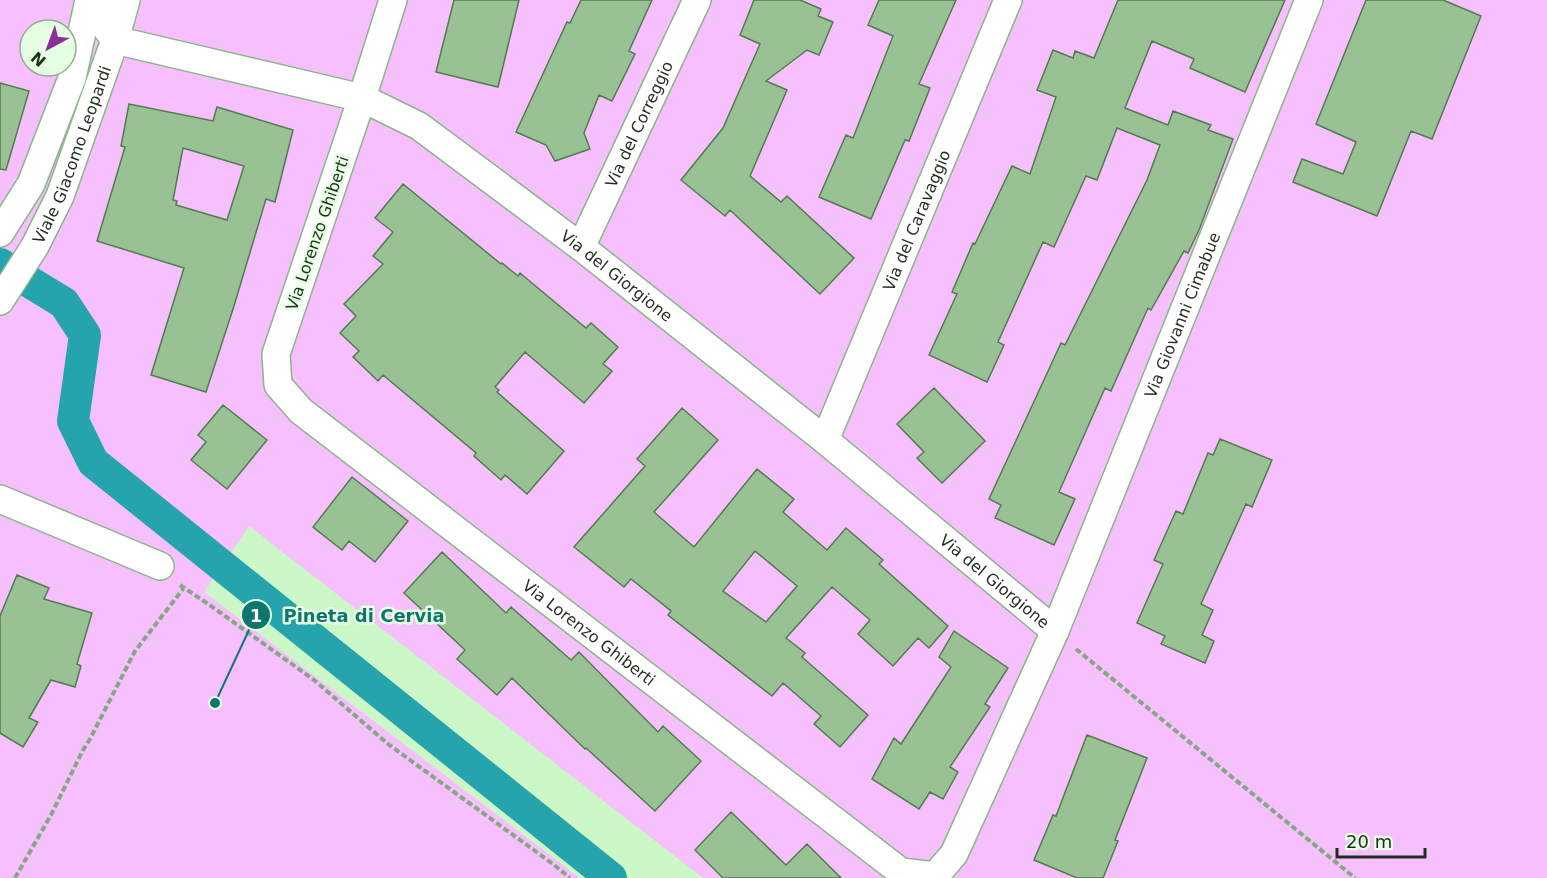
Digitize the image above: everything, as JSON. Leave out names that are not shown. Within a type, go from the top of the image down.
[{"type":"street","name":"Viale Giacomo Leopardi","points":[[78,50],[89,0]]},
{"type":"street","points":[[78,72],[115,40],[96,14],[100,0]]},
{"type":"street","name":"Viale Giacomo Leopardi","points":[[0,302],[35,246],[60,196],[115,40],[126,0]]},
{"type":"street","points":[[362,98],[393,0]]},
{"type":"street","name":"Via del Correggio","points":[[581,247],[697,0]]},
{"type":"street","name":"Via del Caravaggio","points":[[825,440],[1008,0]]},
{"type":"street","name":"Via Giovanni Cimabue","points":[[1055,631],[1309,0]]},
{"type":"street","name":"Via del Giorgione","points":[[115,40],[362,98],[419,126],[581,247],[825,440],[1055,631]]},
{"type":"street","name":"Viale Giacomo Leopardi","points":[[1,231],[31,184],[72,78]]},
{"type":"street","name":"Via Lorenzo Ghiberti","points":[[362,98],[276,354],[278,385],[301,411],[901,872],[934,876],[954,854],[1055,631]]},
{"type":"street","points":[[0,499],[160,566]]},
{"type":"path","points":[[15,878],[51,815],[135,651],[183,589],[211,606],[314,680],[388,744],[570,878]]},
{"type":"path","points":[[1055,631],[1355,878]]},
{"type":"shaded area","points":[[0,0],[1547,0],[1547,878],[703,878],[249,526],[204,592],[580,878],[0,878]]},
{"type":"building","points":[[454,0],[519,0],[498,87],[436,72]]},
{"type":"building","points":[[581,0],[652,0],[629,51],[635,54],[612,101],[599,95],[584,133],[590,149],[555,161],[546,145],[516,132],[567,22],[570,23]]},
{"type":"building","points":[[754,0],[800,0],[821,9],[818,16],[833,22],[819,55],[807,50],[766,81],[787,90],[750,176],[781,202],[787,196],[854,258],[820,294],[730,210],[725,216],[681,180],[723,128],[760,44],[740,35]]},
{"type":"building","points":[[879,0],[956,0],[919,84],[930,88],[909,141],[905,140],[871,219],[819,197],[846,135],[853,138],[893,36],[868,25]]},
{"type":"building","points":[[1118,0],[1285,0],[1245,92],[1190,68],[1194,59],[1152,41],[1125,108],[1168,125],[1173,111],[1211,125],[1208,130],[1233,139],[1188,253],[1184,251],[1151,310],[1148,308],[1111,391],[1105,388],[1059,492],[1075,499],[1054,545],[995,518],[1001,505],[989,499],[1061,343],[1065,345],[1147,180],[1160,145],[1117,128],[1097,180],[1086,176],[1054,247],[1043,242],[998,342],[1004,345],[987,382],[929,355],[957,294],[952,292],[973,243],[975,244],[1012,166],[1030,174],[1056,97],[1037,90],[1053,50],[1073,58],[1075,51],[1094,58]]},
{"type":"building","points":[[1366,0],[1443,0],[1481,16],[1432,139],[1411,131],[1377,216],[1293,182],[1302,159],[1343,174],[1356,142],[1316,124]]},
{"type":"building","points":[[0,83],[29,91],[6,170],[0,169]]},
{"type":"building","points":[[129,104],[213,121],[217,107],[293,130],[275,202],[266,199],[206,392],[151,375],[184,268],[97,241],[125,147],[121,146]],"holes":[[[183,148],[244,166],[227,220],[176,205],[177,201],[173,200]]]},
{"type":"building","points":[[403,184],[501,264],[518,276],[520,273],[586,328],[591,323],[618,347],[603,364],[612,371],[584,403],[525,352],[495,387],[499,390],[497,392],[564,451],[527,494],[505,475],[501,480],[474,456],[476,453],[383,375],[378,381],[353,357],[359,351],[340,333],[356,316],[344,304],[383,264],[373,256],[393,232],[375,218]]},
{"type":"building","points":[[934,388],[985,441],[942,483],[917,458],[924,452],[897,424]]},
{"type":"building","points":[[223,405],[267,440],[227,489],[191,460],[206,442],[198,435]]},
{"type":"building","points":[[682,408],[718,440],[654,512],[694,547],[757,469],[794,499],[783,512],[827,550],[846,528],[883,560],[879,564],[948,626],[929,648],[918,638],[893,666],[858,634],[870,620],[832,587],[786,638],[805,653],[802,657],[868,715],[840,747],[814,724],[821,716],[783,683],[772,696],[668,615],[671,611],[631,579],[624,587],[574,547],[645,466],[637,459]],"holes":[[[755,551],[797,586],[766,622],[723,591]]]},
{"type":"building","points":[[1220,439],[1272,460],[1252,507],[1246,504],[1201,604],[1213,610],[1202,635],[1214,641],[1205,663],[1161,644],[1165,636],[1137,623],[1163,564],[1154,560],[1176,511],[1183,514],[1208,453],[1213,455]]},
{"type":"building","points":[[352,477],[408,521],[375,562],[349,541],[342,550],[313,527]]},
{"type":"building","points":[[442,552],[506,613],[511,607],[571,660],[579,652],[658,732],[663,726],[701,761],[655,811],[585,749],[512,678],[497,695],[457,659],[465,650],[404,593]]},
{"type":"building","points":[[17,575],[49,588],[44,599],[92,613],[77,664],[81,666],[75,687],[51,680],[29,718],[38,722],[23,747],[0,733],[0,616]]},
{"type":"building","points":[[954,631],[1008,668],[985,704],[990,707],[950,767],[958,772],[943,799],[930,792],[919,809],[872,779],[894,738],[901,744],[951,667],[939,657]]},
{"type":"building","points":[[1087,735],[1147,758],[1115,840],[1118,841],[1103,878],[1077,878],[1034,860],[1053,815],[1056,816]]},
{"type":"building","points":[[731,812],[786,865],[807,844],[841,878],[723,878],[695,850]]},
{"type":"waterway","points":[[0,264],[64,303],[85,335],[73,421],[93,462],[611,878]]},
{"type":"place","name":"Pineta di Cervia","points":[[215,703]]}]
